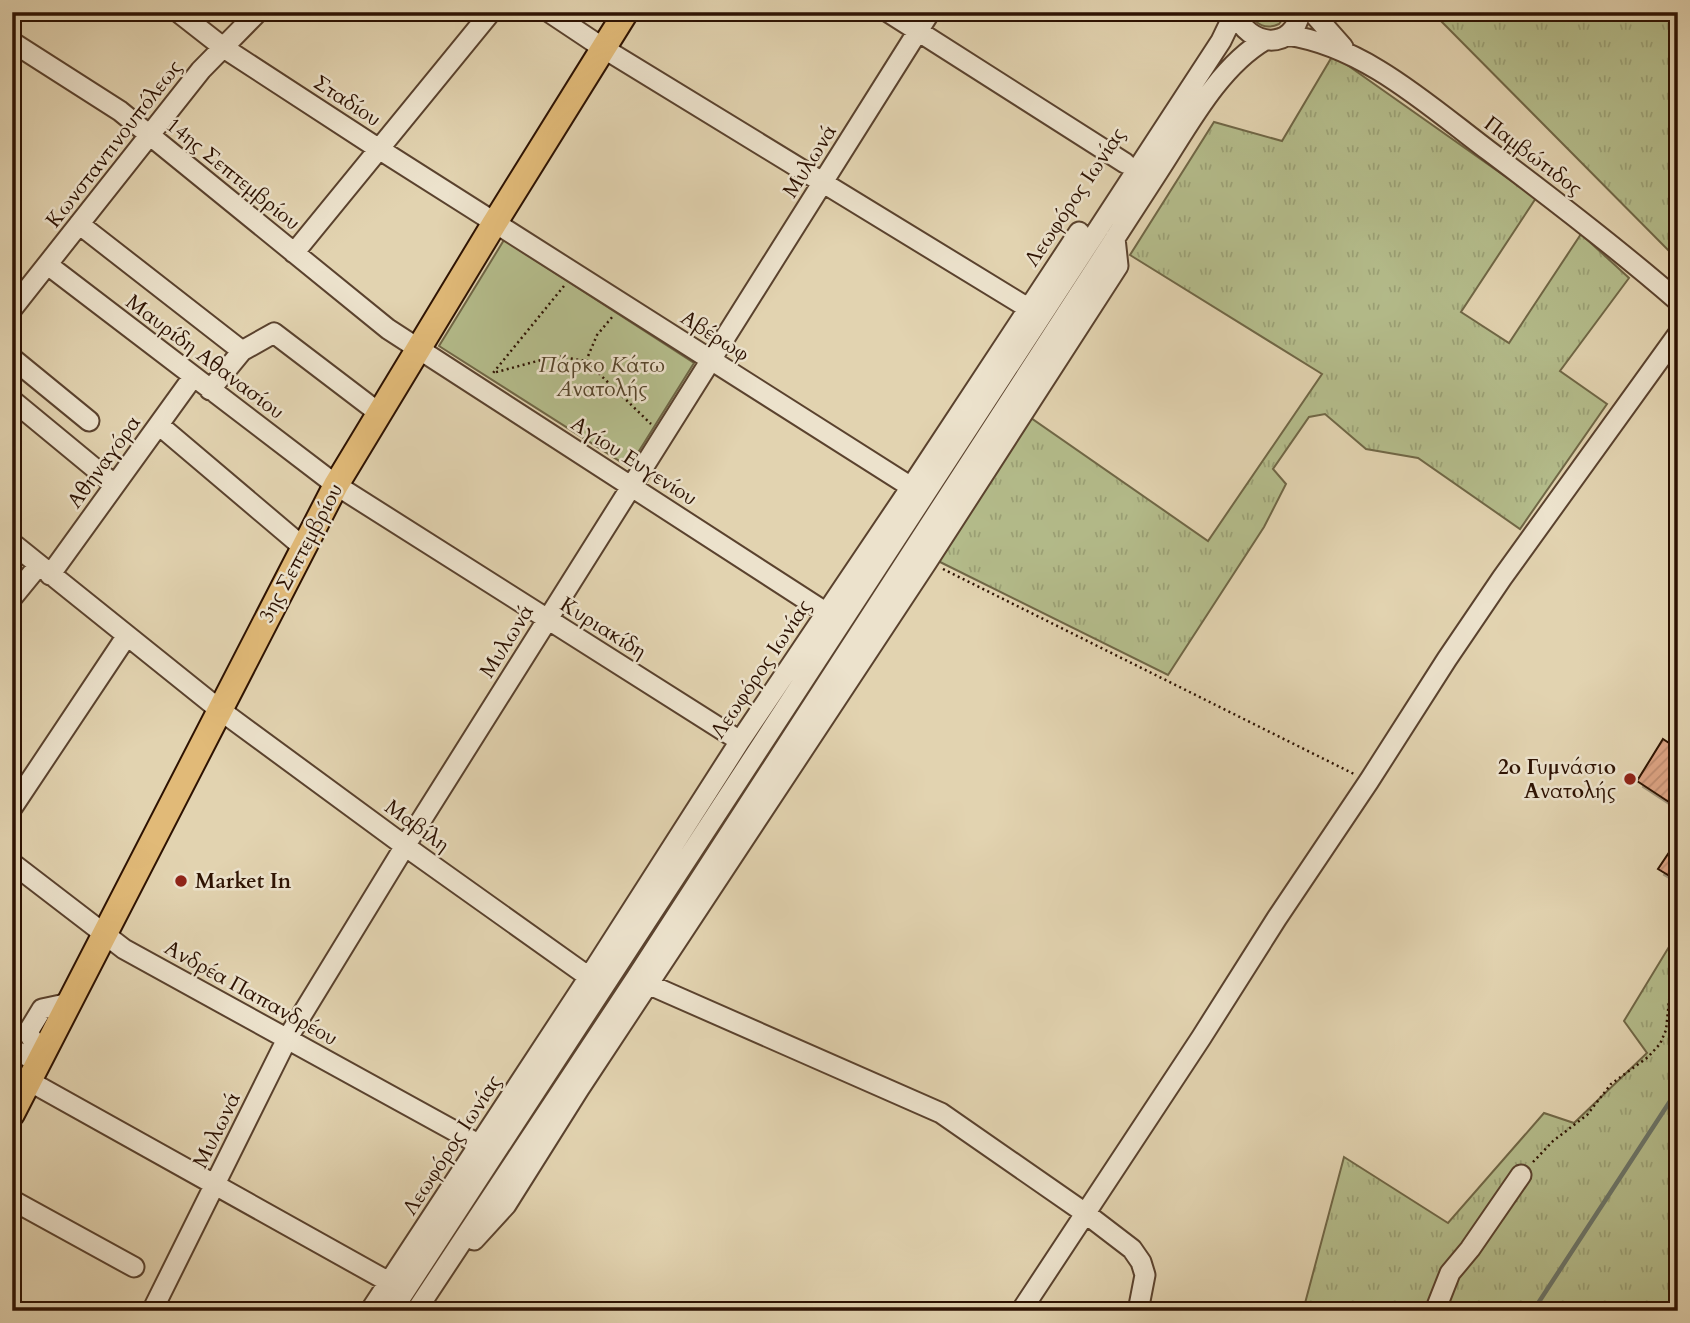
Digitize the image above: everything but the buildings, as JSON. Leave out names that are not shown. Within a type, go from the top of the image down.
[{"type":"main road","name":"3ης Σεπτεμβρίου","points":[[12,1114],[336,485],[494,223],[626,12]]},
{"type":"street","name":"Σταδίου","points":[[178,12],[224,48],[494,223]]},
{"type":"street","name":"Κωνσταντινουπόλεως","points":[[12,309],[201,70],[258,12]]},
{"type":"street","points":[[294,253],[491,12]]},
{"type":"street","points":[[549,12],[603,48],[1028,308]]},
{"type":"street","points":[[888,12],[1125,163]]},
{"type":"street","name":"Μυλωνά","points":[[152,1311],[287,1039],[405,846],[930,12]]},
{"type":"street","points":[[1235,12],[1245,31],[1265,40],[1287,34],[1294,27],[1300,12]]},
{"type":"street","name":"Λεωφόρος Ιωνίας","points":[[392,1311],[1204,66],[1229,27],[1235,12]]},
{"type":"street","name":"Παμβώτιδος","points":[[1312,12],[1354,57]]},
{"type":"street","name":"Παμβώτιδος","points":[[1287,34],[1308,38],[1354,57],[1407,88],[1614,247],[1678,301]]},
{"type":"street","points":[[416,1311],[636,978],[1115,238],[1225,74],[1249,49],[1265,40]]},
{"type":"street","name":"14ης Σεπτεμβρίου","points":[[12,42],[110,104],[380,323],[418,349]]},
{"type":"street","name":"Λεωφόρος Ιωνίας","points":[[370,1311],[740,741],[1125,163],[1180,82],[1204,66]]},
{"type":"street","name":"Αβέρωφ","points":[[494,223],[911,487]]},
{"type":"street","points":[[79,224],[242,351]]},
{"type":"street","points":[[456,1251],[477,1238],[506,1205],[579,1089],[927,562],[1118,266],[1115,238]]},
{"type":"street","name":"Μαυρίδη Αθανασίου","points":[[48,265],[336,485]]},
{"type":"street","points":[[210,390],[242,351],[274,333],[379,413]]},
{"type":"street","points":[[1021,1311],[1277,918],[1370,781],[1447,659],[1678,334]]},
{"type":"street","name":"Αγίου Ευγενίου","points":[[418,349],[825,612]]},
{"type":"street","points":[[12,358],[89,421]]},
{"type":"street","name":"Αθηναγόρα","points":[[12,598],[44,570],[115,485],[193,377]]},
{"type":"street","points":[[12,400],[115,485]]},
{"type":"street","points":[[159,425],[303,547]]},
{"type":"street","name":"Κυριακίδη","points":[[336,485],[740,741]]},
{"type":"street","name":"Μαβίλη","points":[[12,543],[220,710],[589,977]]},
{"type":"street","points":[[12,808],[126,637]]},
{"type":"street","name":"Ανδρέα Παπανδρέου","points":[[12,863],[124,949],[480,1144]]},
{"type":"street","points":[[650,985],[941,1113],[1128,1245],[1139,1258],[1145,1279],[1138,1311]]},
{"type":"street","points":[[12,1049],[215,1185],[389,1282]]},
{"type":"street","points":[[1435,1311],[1450,1273],[1470,1249],[1521,1175]]},
{"type":"street","points":[[12,1200],[134,1267]]},
{"type":"path","points":[[574,274],[493,373],[556,356],[586,361],[663,436]]},
{"type":"path","points":[[586,361],[597,335],[621,303]]},
{"type":"path","points":[[927,562],[1370,781]]},
{"type":"path","points":[[1521,1175],[1553,1141],[1587,1115],[1611,1084],[1660,1044],[1666,1030],[1670,992],[1678,976]]},
{"type":"green space","points":[[1250,12],[1288,12],[1279,24],[1265,26],[1258,23]]},
{"type":"green space","points":[[1432,12],[1678,12],[1678,260]]},
{"type":"green space","points":[[1333,55],[1536,198],[1461,312],[1509,343],[1581,234],[1629,278],[1560,371],[1607,404],[1520,529],[1418,458],[1366,449],[1325,414],[1309,417],[1273,469],[1286,484],[1264,527],[1168,675],[934,559],[1028,416],[1208,541],[1322,374],[1130,255],[1214,122],[1282,141]]},
{"type":"green space","name":"Πάρκο Κάτω Ανατολής","points":[[504,240],[694,363],[629,467],[439,346]]},
{"type":"green space","points":[[1678,932],[1678,1311],[1312,1311],[1304,1307],[1344,1157],[1448,1223],[1544,1113],[1574,1123],[1647,1053],[1624,1021]]},
{"type":"waterway","points":[[1533,1311],[1678,1089]]},
{"type":"place","name":"2ο Γυμνάσιο Ανατολής","points":[[1630,779]]},
{"type":"place","name":"Market In","points":[[181,881]]}]
